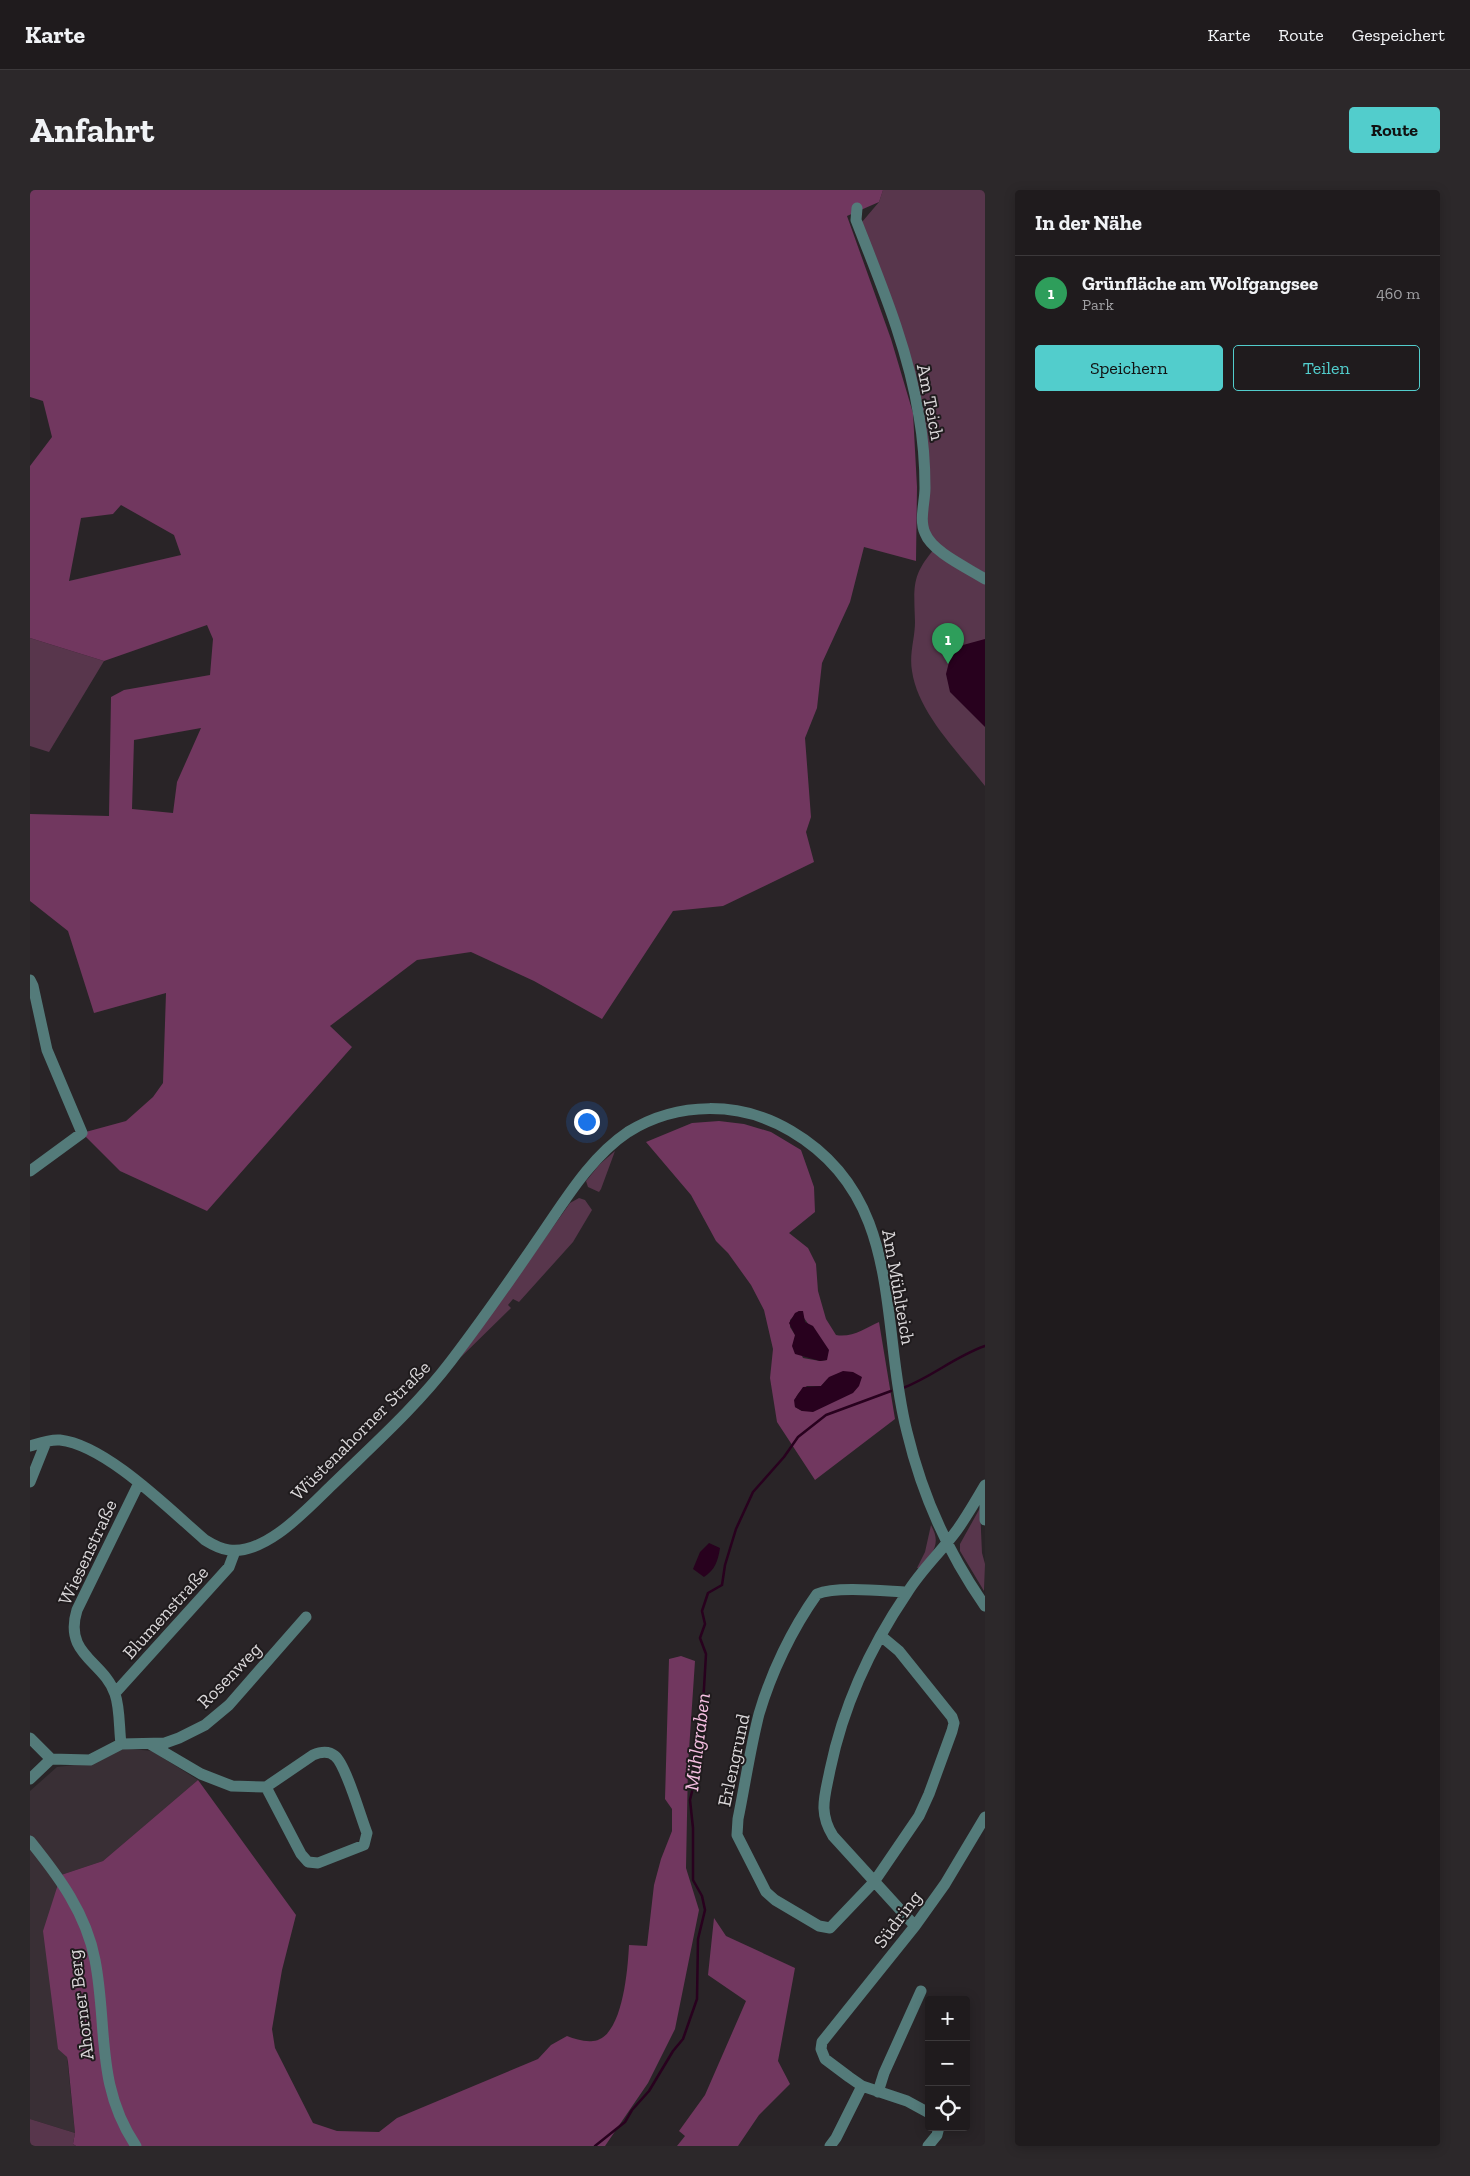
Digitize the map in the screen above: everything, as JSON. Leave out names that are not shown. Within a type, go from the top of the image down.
[{"type":"street","name":"Am Teich","points":[[857,208],[856,220],[889,304],[903,348],[919,415],[925,470],[923,514],[925,533],[936,548],[985,579]]},
{"type":"street","points":[[30,980],[47,1050],[82,1133],[30,1171]]},
{"type":"street","name":"Am Mühlteich","points":[[696,1109],[735,1110],[782,1125],[818,1149],[843,1174],[857,1194],[869,1219],[880,1254],[901,1406],[907,1436],[933,1513],[946,1543],[985,1606]]},
{"type":"street","name":"Wüstenahorner Straße","points":[[235,1551],[250,1548],[267,1540],[296,1518],[431,1387],[582,1178],[612,1144],[628,1132],[656,1119],[696,1109]]},
{"type":"street","points":[[30,1446],[61,1440],[90,1450],[139,1483],[205,1540],[216,1547],[235,1551]]},
{"type":"street","points":[[30,1482],[46,1442]]},
{"type":"street","name":"Wiesenstraße","points":[[115,1693],[80,1649],[75,1637],[75,1616],[139,1483]]},
{"type":"street","points":[[915,1926],[833,1836],[825,1824],[823,1805],[832,1759],[843,1723],[867,1661],[907,1592],[956,1530],[985,1485]]},
{"type":"street","points":[[985,1485],[985,1520]]},
{"type":"street","name":"Blumenstraße","points":[[115,1693],[229,1566],[235,1551]]},
{"type":"street","name":"Erlengrund","points":[[874,1882],[833,1926],[822,1928],[775,1900],[766,1892],[742,1845],[737,1830],[759,1716],[766,1692],[786,1647],[817,1594],[824,1591],[837,1590],[907,1592]]},
{"type":"street","name":"Rosenweg","points":[[51,1759],[90,1760],[120,1744],[165,1743],[205,1725],[229,1705],[306,1617]]},
{"type":"street","points":[[874,1882],[918,1816],[929,1794],[954,1723],[952,1717],[899,1651],[881,1636]]},
{"type":"street","points":[[115,1693],[120,1744]]},
{"type":"street","points":[[30,1738],[51,1759],[30,1779]]},
{"type":"street","points":[[150,1744],[201,1774],[217,1781],[232,1786],[266,1788],[313,1755],[321,1752],[330,1752],[340,1761],[367,1833],[364,1844],[318,1863],[308,1862],[301,1854],[266,1788]]},
{"type":"street","name":"Südring","points":[[862,2086],[825,2059],[821,2049],[822,2042],[915,1926],[945,1884],[985,1817]]},
{"type":"street","name":"Ahorner Berg","points":[[30,1842],[68,1891],[89,1936],[98,1978],[105,2067],[109,2087],[117,2111],[136,2146]]},
{"type":"street","points":[[878,2092],[884,2073],[921,1992]]},
{"type":"street","points":[[830,2146],[836,2138],[862,2086],[907,2101],[925,2111]]},
{"type":"street","points":[[928,2146],[937,2135],[938,2131]]},
{"type":"shaded area","points":[[30,190],[883,190],[879,202],[847,216],[891,339],[913,413],[917,487],[916,561],[864,547],[850,602],[822,663],[817,708],[805,738],[811,817],[806,832],[814,862],[723,906],[673,911],[602,1019],[534,981],[471,952],[417,960],[330,1026],[352,1047],[207,1211],[120,1171],[82,1133],[126,1121],[153,1097],[163,1083],[166,993],[94,1013],[68,931],[30,901],[30,814],[109,816],[111,697],[124,690],[210,675],[213,639],[207,625],[104,661],[30,638],[30,466],[52,437],[43,401],[30,397]],"holes":[[[121,505],[174,535],[181,555],[69,581],[81,518],[113,514]],[[201,728],[177,782],[173,813],[132,809],[134,740]]]},
{"type":"shaded area","points":[[883,190],[985,190],[985,573],[941,548],[928,531],[922,414],[862,222],[879,202]]},
{"type":"shaded area","points":[[935,548],[985,579],[985,786],[931,717],[922,702],[912,671],[911,658],[915,628],[914,599],[916,582],[922,566]]},
{"type":"shaded area","points":[[30,638],[104,661],[49,752],[30,746]]},
{"type":"shaded area","points":[[985,639],[985,727],[950,692],[946,674],[950,658],[963,645]]},
{"type":"shaded area","points":[[719,1121],[744,1124],[771,1132],[801,1150],[814,1187],[815,1212],[789,1233],[808,1248],[816,1264],[818,1291],[826,1319],[836,1335],[842,1336],[859,1332],[879,1322],[895,1419],[815,1480],[777,1422],[770,1378],[773,1349],[764,1310],[751,1285],[728,1253],[716,1241],[691,1195],[646,1142],[692,1123]],"holes":[[[799,1311],[809,1325],[827,1360],[820,1361],[803,1358],[795,1341],[795,1335],[790,1327],[790,1320]],[[829,1377],[802,1411],[795,1407],[796,1397],[802,1390],[807,1386],[821,1386]]]},
{"type":"shaded area","points":[[615,1151],[599,1192],[588,1187],[586,1181],[600,1164]]},
{"type":"shaded area","points":[[579,1198],[585,1200],[592,1210],[573,1242],[519,1302],[513,1299],[508,1305],[511,1308],[460,1358],[570,1203]]},
{"type":"shaded area","points":[[803,1311],[805,1322],[813,1326],[829,1350],[827,1360],[820,1361],[795,1354],[792,1346],[795,1335],[789,1323],[795,1313]]},
{"type":"shaded area","points":[[843,1371],[853,1372],[862,1377],[859,1386],[853,1393],[813,1412],[802,1411],[795,1407],[794,1400],[803,1387],[821,1386],[829,1377]]},
{"type":"shaded area","points":[[980,1508],[982,1553],[985,1564],[984,1591],[960,1551],[960,1544]]},
{"type":"shaded area","points":[[931,1525],[936,1543],[932,1553],[921,1569],[917,1568],[925,1552]]},
{"type":"shaded area","points":[[709,1543],[720,1548],[715,1565],[704,1577],[693,1569],[700,1552]]},
{"type":"shaded area","points":[[681,1656],[695,1661],[688,1765],[686,1868],[699,1910],[675,2029],[648,2083],[605,2146],[76,2146],[73,2144],[75,2133],[68,2062],[67,2057],[58,2049],[43,1931],[61,1875],[103,1861],[198,1780],[296,1915],[282,1970],[272,2029],[275,2048],[313,2123],[337,2131],[379,2132],[397,2118],[538,2059],[551,2045],[567,2036],[590,2041],[603,2037],[611,2028],[622,2000],[629,1945],[647,1946],[654,1885],[661,1859],[672,1831],[672,1809],[665,1799],[669,1659]]},
{"type":"shaded area","points":[[122,1748],[152,1751],[198,1780],[103,1861],[61,1875],[67,2057],[75,2133],[30,2119],[30,1791],[57,1767],[91,1763]]},
{"type":"shaded area","points":[[714,1918],[726,1936],[795,1968],[778,2061],[790,2084],[759,2115],[738,2146],[677,2146],[685,2136],[679,2131],[705,2095],[746,2001],[708,1975]]},
{"type":"shaded area","points":[[30,2119],[75,2133],[73,2144],[76,2146],[30,2146]]},
{"type":"waterway","name":"Mühlgraben","points":[[903,1388],[985,1346]]},
{"type":"waterway","name":"Mühlgraben","points":[[595,2146],[625,2122],[632,2110],[649,2091],[673,2051],[683,2039],[697,1999],[698,1939],[705,1910],[702,1896],[693,1880],[693,1828],[690,1800],[695,1779],[694,1747],[702,1722],[706,1654],[700,1638],[705,1624],[702,1611],[708,1593],[722,1585],[725,1565],[736,1529],[753,1492],[784,1457],[798,1437],[826,1415],[891,1391]]},
{"type":"place","name":"Grünfläche am Wolfgangsee","points":[[948,664]]}]
